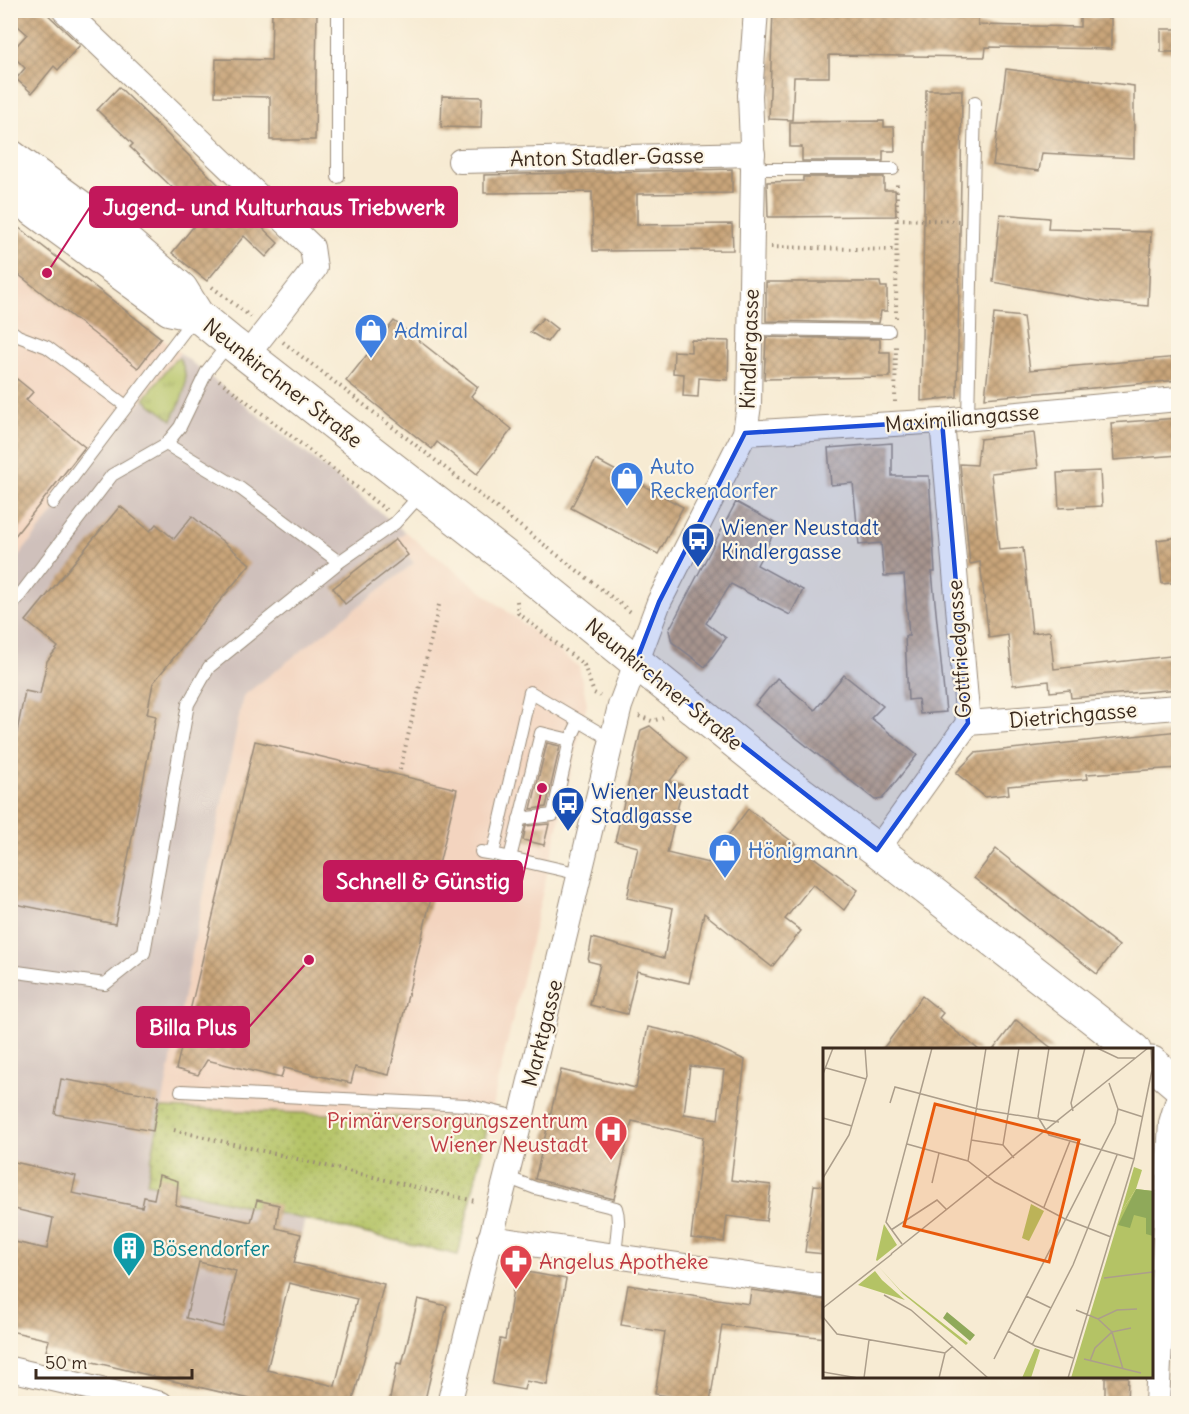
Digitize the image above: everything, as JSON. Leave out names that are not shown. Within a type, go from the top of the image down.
[{"type":"main road","name":"Neunkirchner Straße","points":[[12,169],[170,309],[197,315],[775,774],[877,850],[1131,1048]]},
{"type":"main road","points":[[1153,1065],[1179,1085]]},
{"type":"street","points":[[64,10],[312,247],[315,268],[267,329],[238,348]]},
{"type":"street","name":"Kindlergasse","points":[[636,662],[659,602],[745,433],[749,405],[753,162],[750,94],[756,10]]},
{"type":"street","name":"Anton Stadler-Gasse","points":[[460,161],[753,162]]},
{"type":"street","name":"Maximiliangasse","points":[[745,433],[942,421],[1179,399]]},
{"type":"street","name":"Gottfriedgasse","points":[[877,850],[968,723],[942,421]]},
{"type":"street","name":"Marktgasse","points":[[449,1404],[507,1177],[610,739],[636,662]]},
{"type":"street","name":"Dietrichgasse","points":[[968,723],[1179,707]]},
{"type":"street","points":[[1157,1404],[1156,1329],[1171,1123],[1179,1099]]},
{"type":"street","points":[[490,1239],[823,1286]]},
{"type":"street","points":[[10,1369],[161,1404]]},
{"type":"lane","points":[[338,10],[338,177]]},
{"type":"lane","points":[[968,418],[975,102]]},
{"type":"lane","points":[[753,162],[893,169]]},
{"type":"lane","points":[[53,502],[197,315]]},
{"type":"lane","points":[[750,329],[889,331]]},
{"type":"lane","points":[[13,337],[47,348],[126,406]]},
{"type":"lane","points":[[10,608],[112,475],[166,444],[180,427],[207,371],[238,348]]},
{"type":"lane","points":[[166,444],[241,489],[339,562]]},
{"type":"lane","points":[[10,971],[105,984],[144,952],[188,704],[209,668],[339,562],[395,523],[422,492]]},
{"type":"lane","points":[[580,874],[487,853],[530,692],[610,739]]},
{"type":"lane","points":[[519,819],[553,815],[570,740],[579,721]]},
{"type":"lane","points":[[510,858],[541,733],[570,740]]},
{"type":"lane","points":[[182,1091],[466,1105],[521,1118]]},
{"type":"lane","points":[[507,1177],[535,1188],[616,1208],[620,1217],[615,1250],[617,1258]]},
{"type":"path","points":[[893,169],[897,172],[896,320]]},
{"type":"path","points":[[897,219],[972,222]]},
{"type":"path","points":[[751,247],[896,250]]},
{"type":"path","points":[[203,279],[636,615]]},
{"type":"path","points":[[895,424],[896,343]]},
{"type":"path","points":[[400,770],[439,605]]},
{"type":"path","points":[[518,613],[584,665],[594,693]]},
{"type":"path","points":[[644,718],[652,721]]},
{"type":"path","points":[[174,1130],[475,1200]]},
{"type":"highlighted area","points":[[942,421],[968,723],[877,850],[636,662],[659,602],[745,433]]},
{"type":"shaded area","points":[[11,221],[180,353],[11,566]]},
{"type":"shaded area","points":[[180,353],[405,532],[396,539],[414,563],[243,696],[147,1182],[305,1219],[260,1401],[46,1351],[48,1340],[11,1331],[11,566]]},
{"type":"shaded area","points":[[405,532],[579,667],[587,704],[489,1120],[161,1108],[243,695],[414,563],[396,539]]},
{"type":"green space","points":[[179,358],[186,382],[172,420],[144,399],[175,359]]},
{"type":"green space","points":[[161,1108],[489,1120],[458,1255],[147,1183]]},
{"type":"building","points":[[10,10],[43,10],[80,45],[58,70],[54,66],[32,93],[16,79],[25,68],[10,53],[27,34],[10,19]]},
{"type":"building","points":[[272,10],[317,10],[315,140],[270,140],[270,97],[215,96],[216,59],[271,60]]},
{"type":"building","points":[[773,10],[978,10],[978,25],[1080,27],[1080,17],[1111,18],[1111,49],[986,47],[985,57],[829,55],[829,77],[794,77],[792,120],[769,119]]},
{"type":"building","points":[[1161,29],[1179,29],[1179,52],[1161,52]]},
{"type":"building","points":[[1006,69],[1134,86],[1134,158],[1042,153],[1039,171],[993,165]]},
{"type":"building","points":[[119,87],[278,243],[266,257],[244,236],[207,281],[172,253],[202,216],[130,147],[133,144],[97,110]]},
{"type":"building","points":[[926,90],[962,90],[961,177],[957,397],[921,401]]},
{"type":"building","points":[[442,96],[482,97],[481,128],[441,127]]},
{"type":"building","points":[[884,121],[884,127],[894,127],[895,151],[883,151],[883,161],[802,161],[802,147],[790,147],[790,122]]},
{"type":"building","points":[[732,169],[732,193],[637,194],[637,225],[732,224],[733,250],[593,251],[592,192],[484,193],[484,175]]},
{"type":"building","points":[[803,177],[884,177],[884,190],[895,190],[896,216],[768,217],[767,182],[803,181]]},
{"type":"building","points":[[1000,214],[1049,218],[1048,229],[1151,232],[1148,306],[1104,302],[993,282]]},
{"type":"building","points":[[10,221],[161,338],[138,368],[10,268]]},
{"type":"building","points":[[766,282],[880,282],[881,287],[887,287],[887,311],[881,311],[879,323],[766,321]]},
{"type":"building","points":[[994,314],[1023,317],[1030,370],[1179,357],[1179,380],[985,398]]},
{"type":"building","points":[[543,318],[557,329],[547,342],[530,332]]},
{"type":"building","points":[[394,321],[478,387],[471,396],[512,429],[477,474],[437,442],[432,449],[346,381]]},
{"type":"building","points":[[766,337],[880,339],[880,352],[890,352],[890,377],[764,379]]},
{"type":"building","points":[[691,340],[729,341],[728,380],[699,378],[698,397],[683,396],[684,374],[673,373],[674,351],[691,352]]},
{"type":"building","points":[[17,379],[33,392],[26,400],[85,447],[10,542],[10,388]]},
{"type":"building","points":[[1179,418],[1179,455],[1114,460],[1111,423]]},
{"type":"building","points":[[1034,433],[1038,468],[991,473],[999,550],[1023,548],[1032,633],[1050,631],[1054,669],[1179,655],[1179,689],[1071,698],[1070,690],[1050,692],[1049,681],[1013,685],[1008,635],[989,638],[980,562],[970,564],[960,464],[977,465],[980,439]]},
{"type":"building","points":[[892,443],[892,476],[929,476],[935,572],[932,572],[946,712],[920,714],[918,699],[908,700],[905,636],[909,636],[904,575],[884,576],[881,543],[859,545],[853,483],[831,485],[828,448]]},
{"type":"building","name":"Auto Reckendorfer","points":[[596,460],[683,507],[658,554],[571,508]]},
{"type":"building","points":[[1100,471],[1102,506],[1059,508],[1057,473]]},
{"type":"building","points":[[736,502],[778,525],[757,565],[803,590],[790,615],[731,584],[706,623],[726,638],[705,667],[672,642],[669,630]]},
{"type":"building","points":[[120,506],[150,531],[156,524],[174,539],[192,516],[250,564],[153,683],[147,714],[156,716],[115,924],[10,903],[10,767],[25,691],[40,694],[47,661],[58,647],[26,621]]},
{"type":"building","points":[[1179,537],[1179,582],[1162,584],[1157,540]]},
{"type":"building","points":[[396,539],[408,555],[345,604],[333,588]]},
{"type":"building","points":[[844,675],[883,706],[871,718],[917,755],[882,799],[875,800],[755,705],[777,678],[815,710]]},
{"type":"building","points":[[650,726],[688,758],[669,782],[683,785],[667,853],[708,863],[748,809],[858,890],[844,910],[813,884],[785,919],[801,931],[772,967],[704,913],[689,983],[637,971],[627,1014],[590,1005],[600,964],[588,961],[592,938],[664,958],[673,908],[627,898],[638,847],[615,841],[641,730]]},
{"type":"building","points":[[1179,731],[1179,768],[1087,774],[1088,779],[1008,786],[1009,794],[985,797],[956,773],[975,753]]},
{"type":"building","points":[[255,741],[457,789],[389,1075],[355,1067],[351,1083],[284,1068],[281,1078],[207,1060],[198,1075],[176,1069]]},
{"type":"building","points":[[547,743],[560,746],[546,807],[531,809]]},
{"type":"building","points":[[549,824],[544,845],[523,840],[526,826]]},
{"type":"building","points":[[996,849],[1119,946],[1097,974],[974,878]]},
{"type":"building","points":[[922,996],[943,1013],[939,1018],[976,1048],[883,1048]]},
{"type":"building","points":[[1016,1020],[1051,1048],[995,1048]]},
{"type":"building","points":[[648,1027],[694,1037],[745,1060],[731,1180],[771,1185],[766,1221],[727,1216],[724,1242],[691,1238],[703,1137],[632,1121],[614,1199],[535,1179],[561,1070],[636,1088]],"holes":[[[690,1066],[724,1070],[718,1119],[684,1114]]]},
{"type":"building","points":[[61,1079],[159,1096],[153,1131],[55,1114]]},
{"type":"building","name":"Bösendorfer","points":[[10,1161],[76,1176],[72,1193],[142,1207],[144,1197],[154,1199],[159,1175],[178,1181],[176,1205],[251,1222],[257,1200],[279,1205],[276,1228],[301,1234],[294,1263],[384,1284],[352,1404],[271,1404],[46,1351],[49,1340],[10,1331],[10,1241],[47,1249],[53,1218],[10,1208]],"holes":[[[199,1262],[236,1271],[223,1327],[186,1318]],[[289,1283],[357,1299],[335,1386],[267,1370]]]},
{"type":"building","points":[[814,1185],[823,1186],[823,1254],[805,1252]]},
{"type":"building","points":[[516,1270],[566,1279],[547,1385],[526,1381],[524,1390],[492,1384],[500,1339],[505,1340]]},
{"type":"building","points":[[628,1285],[749,1304],[751,1290],[823,1300],[823,1338],[722,1325],[710,1403],[655,1394],[665,1332],[621,1325]]},
{"type":"building","points":[[418,1299],[447,1306],[424,1404],[389,1404],[397,1363],[402,1364]]},
{"type":"building","points":[[1105,1378],[1128,1378],[1127,1404],[1105,1404]]},
{"type":"place","name":"Jugend- und Kulturhaus Triebwerk","points":[[47,273]]},
{"type":"place","name":"Admiral","points":[[371,359]]},
{"type":"place","name":"Auto Reckendorfer","points":[[627,507]]},
{"type":"place","name":"Wiener Neustadt Kindlergasse","points":[[698,568]]},
{"type":"place","name":"Schnell & Günstig","points":[[542,788]]},
{"type":"place","name":"Wiener Neustadt Stadlgasse","points":[[568,832]]},
{"type":"place","name":"Hönigmann","points":[[725,879]]},
{"type":"place","name":"Billa Plus","points":[[309,960]]},
{"type":"place","name":"Primärversorgungszentrum Wiener Neustadt","points":[[611,1161]]},
{"type":"place","name":"Bösendorfer","points":[[129,1277]]},
{"type":"place","name":"Angelus Apotheke","points":[[516,1290]]}]
